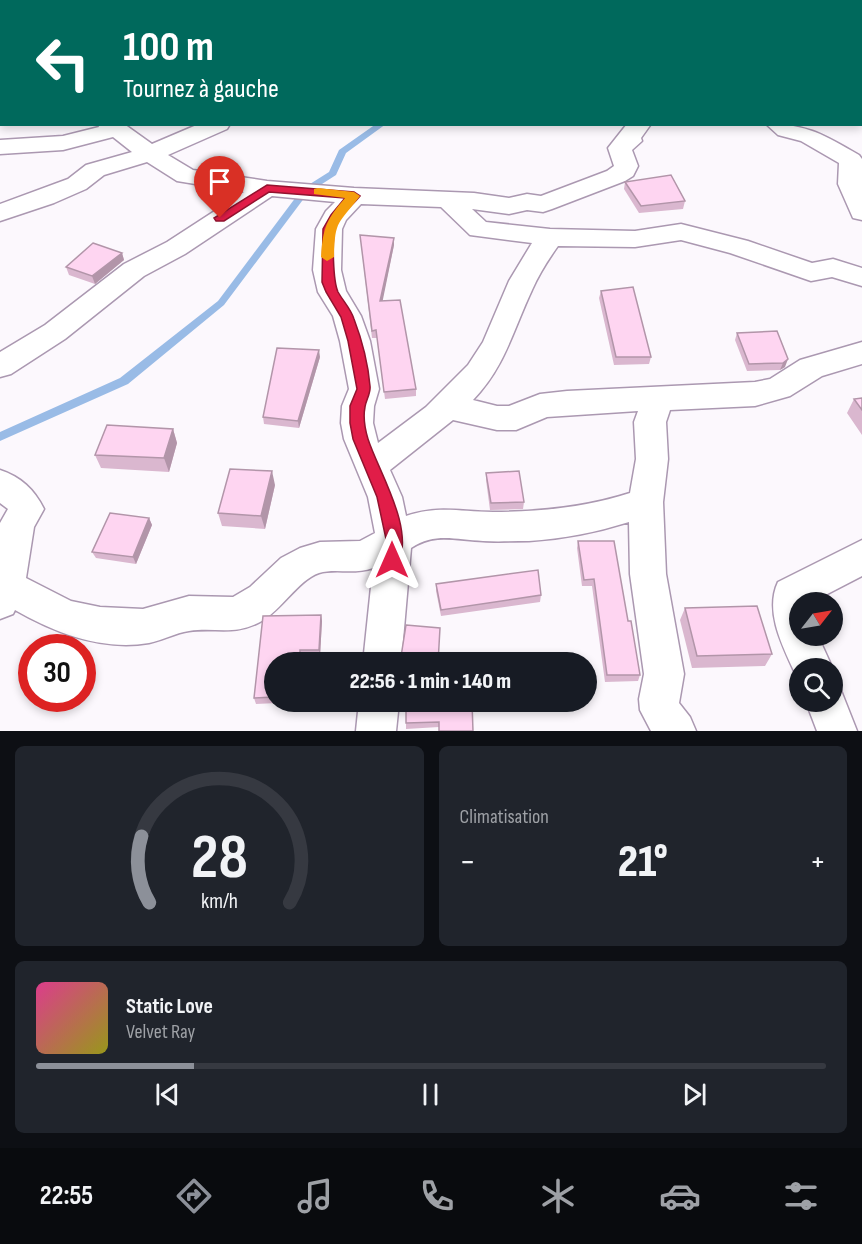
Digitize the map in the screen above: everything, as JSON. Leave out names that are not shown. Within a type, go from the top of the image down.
[{"type":"street","points":[[0,213],[45,198],[76,184],[95,170],[150,154],[214,126]]},
{"type":"street","points":[[0,147],[81,140],[112,127],[186,176],[267,188],[509,206],[527,202],[551,202],[624,171],[626,166],[620,148],[630,141],[629,137],[638,126]]},
{"type":"street","points":[[780,126],[786,130],[809,136],[851,160],[850,184],[862,212]]},
{"type":"street","points":[[0,366],[55,332],[134,270],[176,248],[267,188]]},
{"type":"street","points":[[354,196],[335,217],[329,229],[327,270],[332,292],[347,316],[355,341],[364,389],[358,406],[357,423],[360,439],[373,464],[385,497],[394,539],[383,652]]},
{"type":"street","points":[[448,200],[479,229],[550,237],[635,239],[681,232],[739,247],[811,272],[833,268],[862,277]]},
{"type":"street","points":[[373,464],[448,407],[491,354],[531,264],[550,237]]},
{"type":"street","points":[[448,407],[497,418],[516,418],[522,412],[537,407],[755,394],[778,388],[811,368],[862,352]]},
{"type":"street","points":[[659,398],[650,422],[652,459],[646,502],[648,574],[664,674],[659,699],[660,710],[676,731]]},
{"type":"street","points":[[0,484],[22,500],[27,509],[15,531],[3,594],[74,620],[145,626],[194,612],[234,615],[244,612],[265,598],[287,576],[313,559],[333,556],[355,559],[413,528],[428,524],[448,523],[487,527],[550,526],[606,516],[646,502]]},
{"type":"street","points":[[808,658],[794,624],[791,594],[853,563],[862,555]]},
{"type":"street","points":[[376,731],[378,712]]},
{"type":"street","points":[[830,712],[837,731]]},
{"type":"building","points":[[671,175],[685,201],[641,206],[625,182]]},
{"type":"building","points":[[360,235],[394,238],[380,301],[400,300],[416,389],[384,392],[376,330],[372,331]]},
{"type":"building","points":[[93,243],[122,253],[92,276],[66,267]]},
{"type":"building","points":[[633,287],[651,357],[616,357],[601,291]]},
{"type":"building","points":[[777,331],[788,359],[783,363],[749,364],[737,333]]},
{"type":"building","points":[[277,348],[319,350],[298,421],[263,417]]},
{"type":"building","points":[[862,398],[862,410],[854,399]]},
{"type":"building","points":[[107,425],[173,429],[164,458],[95,455]]},
{"type":"building","points":[[230,469],[272,471],[261,516],[218,513]]},
{"type":"building","points":[[519,471],[524,502],[491,503],[486,473]]},
{"type":"building","points":[[110,513],[149,518],[133,557],[92,552]]},
{"type":"building","points":[[578,541],[614,541],[640,675],[607,675],[594,579],[584,580]]},
{"type":"building","points":[[538,570],[541,595],[441,610],[436,584]]},
{"type":"building","points":[[757,606],[772,654],[697,656],[685,608]]},
{"type":"building","points":[[321,615],[319,650],[264,652],[264,698],[254,698],[263,616]]},
{"type":"building","points":[[406,625],[440,628],[439,652],[402,652]]},
{"type":"building","points":[[406,712],[472,712],[473,731],[439,731],[439,722],[406,723]]},
{"type":"waterway","points":[[0,437],[124,381],[221,303],[305,191],[333,173],[342,152],[379,126]]},
{"type":"slow traffic","points":[[318,192],[354,196],[335,217],[329,229],[327,257]]},
{"type":"route","points":[[220,218],[267,188],[354,196],[335,217],[329,229],[327,270],[332,292],[347,316],[355,341],[364,389],[358,406],[357,423],[360,439],[373,464],[385,497],[394,539],[392,560]]}]
